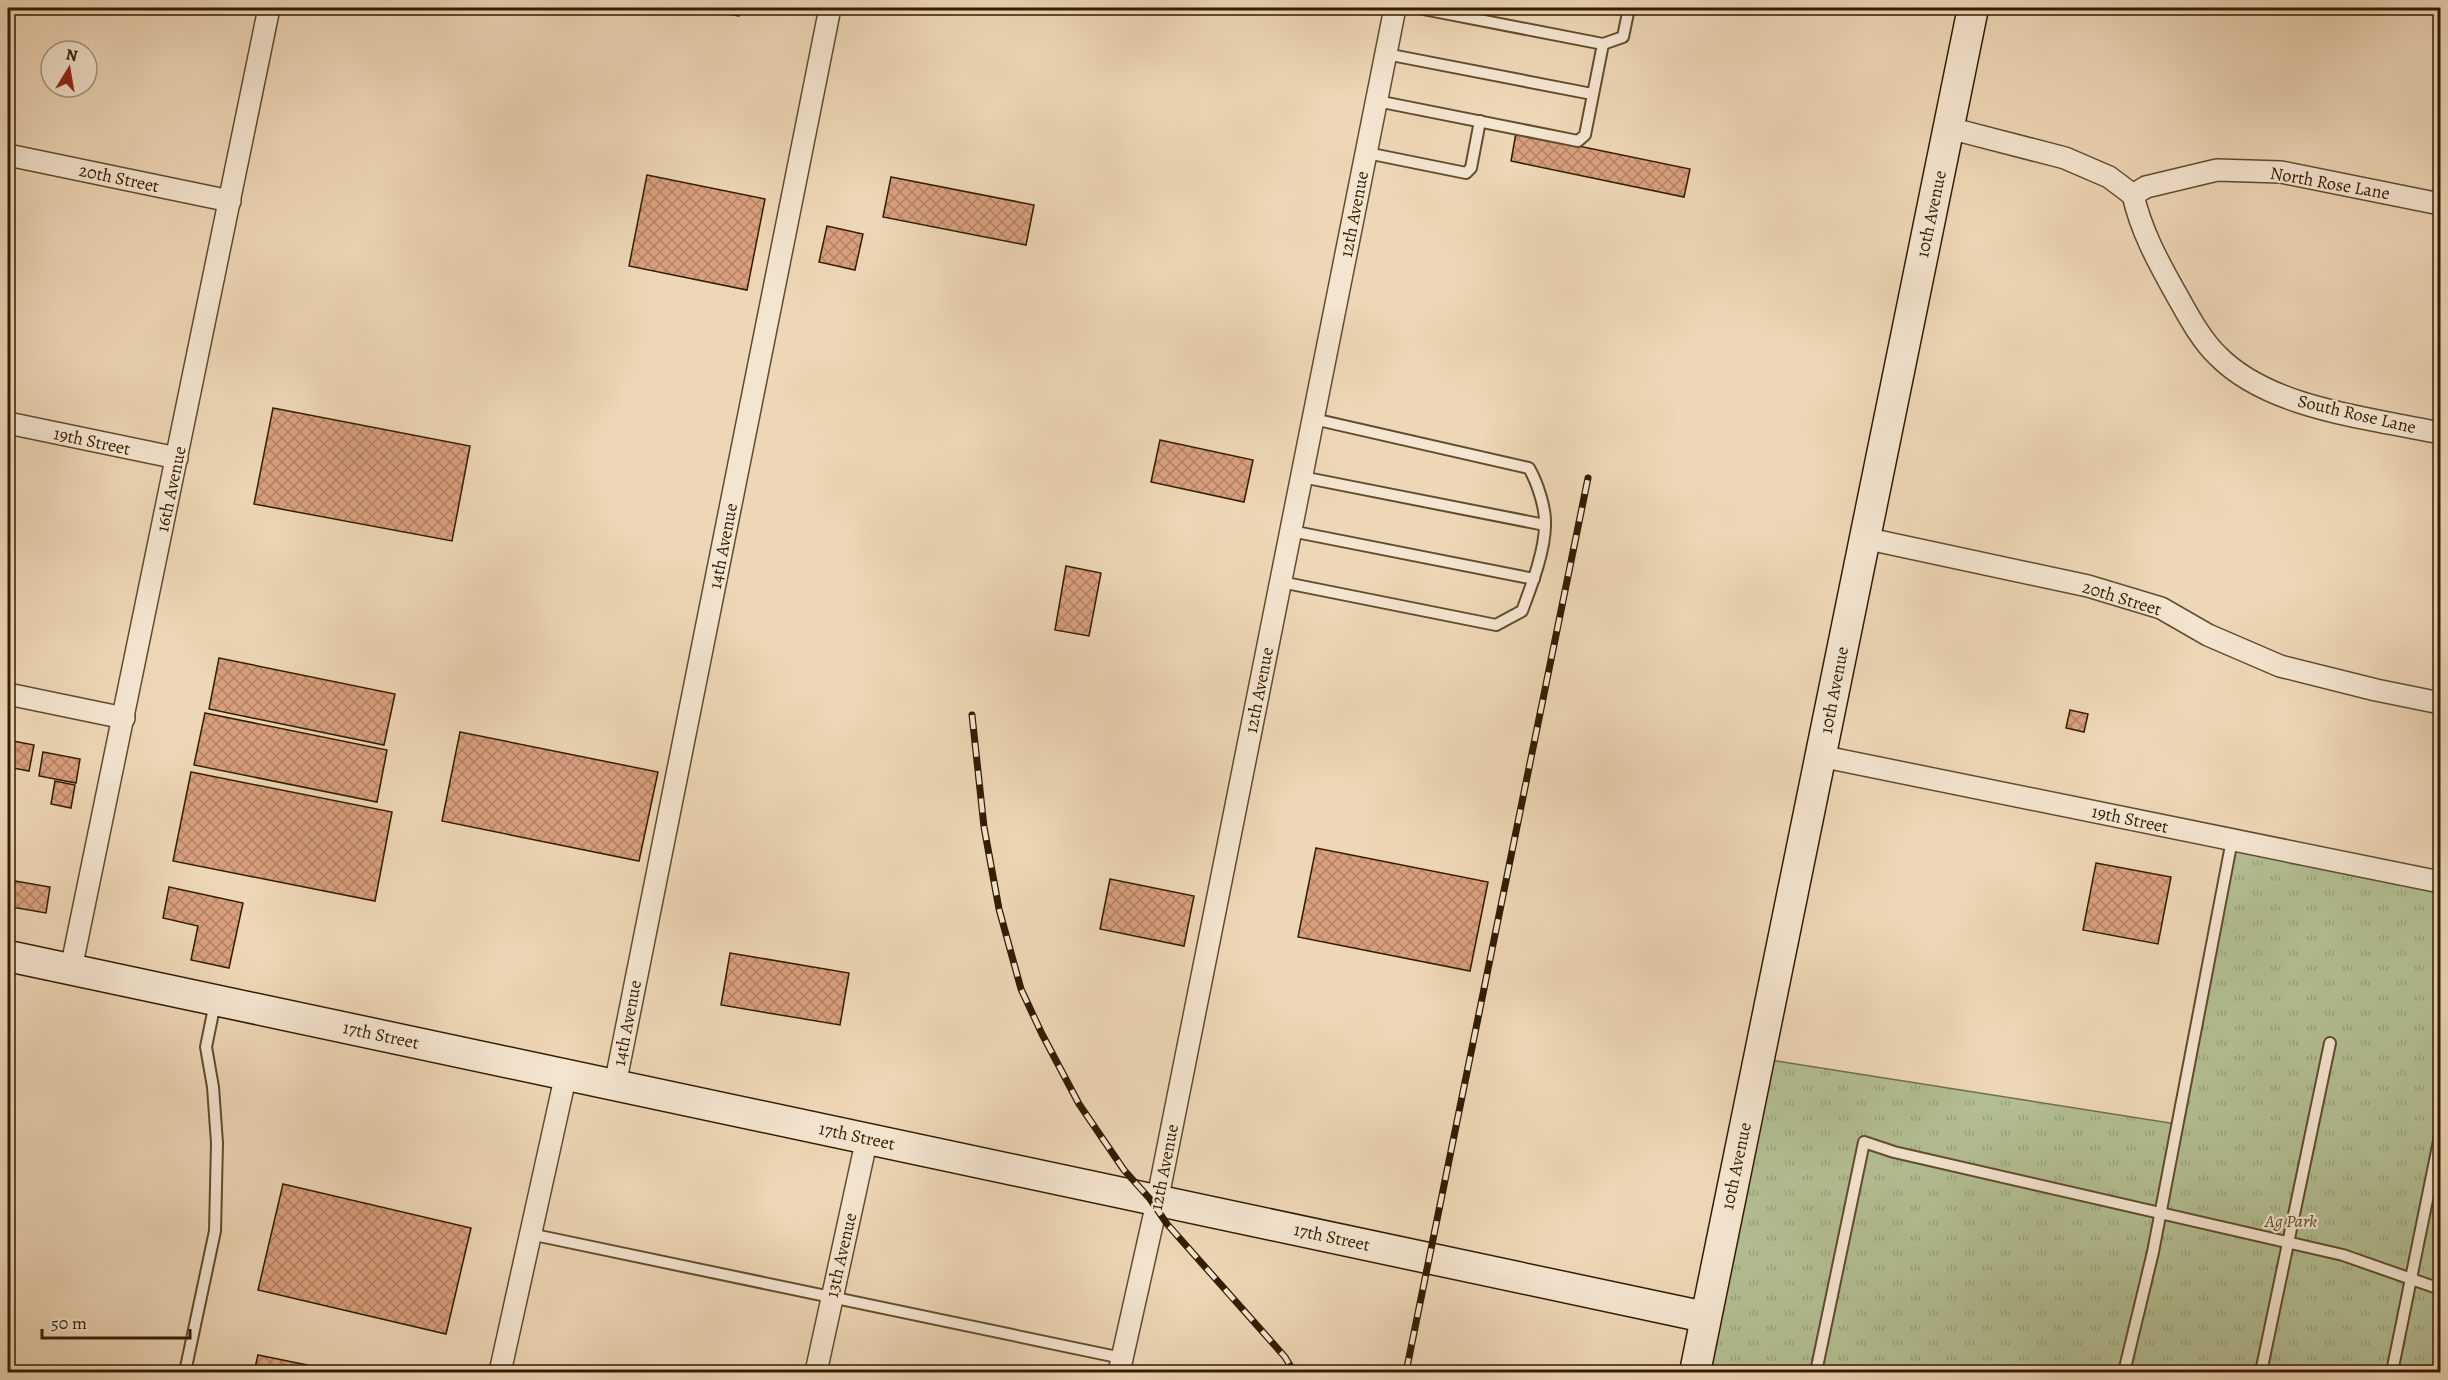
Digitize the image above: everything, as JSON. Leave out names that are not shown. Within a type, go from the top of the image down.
[{"type":"main road","name":"10th Avenue","points":[[1695,1372],[1973,8]]},
{"type":"main road","name":"17th Street","points":[[8,956],[1706,1317]]},
{"type":"street","name":"16th Avenue","points":[[71,969],[269,8]]},
{"type":"street","name":"14th Avenue","points":[[615,1085],[830,8]]},
{"type":"street","name":"12th Avenue","points":[[1121,1365],[1157,1200],[1395,8]]},
{"type":"street","points":[[1949,128],[2065,158],[2109,177],[2133,195]]},
{"type":"street","name":"20th Street","points":[[8,155],[230,201]]},
{"type":"street","name":"North Rose Lane","points":[[2133,195],[2146,187],[2217,170],[2270,171],[2440,204]]},
{"type":"street","name":"South Rose Lane","points":[[2133,195],[2139,222],[2188,315],[2218,356],[2252,383],[2302,404],[2440,433]]},
{"type":"street","name":"19th Street","points":[[8,423],[177,458]]},
{"type":"street","name":"20th Street","points":[[1864,538],[2088,586],[2161,608],[2208,635],[2280,666],[2440,703]]},
{"type":"street","points":[[8,694],[124,718]]},
{"type":"street","name":"19th Street","points":[[1820,756],[2440,882]]},
{"type":"street","points":[[500,1372],[566,1074]]},
{"type":"street","name":"13th Avenue","points":[[816,1372],[867,1138]]},
{"type":"lane","points":[[1418,8],[1603,44],[1623,38],[1629,8]]},
{"type":"lane","points":[[1377,101],[1578,141],[1585,135],[1603,44]]},
{"type":"lane","points":[[1386,54],[1593,94]]},
{"type":"lane","points":[[1367,153],[1466,173],[1471,168],[1480,122]]},
{"type":"lane","points":[[1281,582],[1496,625],[1522,610],[1534,579],[1545,525],[1536,481],[1528,468],[1314,419]]},
{"type":"lane","points":[[1302,477],[1545,525]]},
{"type":"lane","points":[[1291,531],[1534,579]]},
{"type":"lane","points":[[2124,1372],[2160,1213],[2232,840]]},
{"type":"lane","points":[[185,1372],[215,1231],[218,1143],[213,1087],[206,1047],[216,1000]]},
{"type":"lane","points":[[2261,1372],[2330,1043]]},
{"type":"lane","points":[[2392,1372],[2440,1136]]},
{"type":"lane","points":[[1816,1372],[1864,1142],[1894,1152],[2343,1255],[2440,1289]]},
{"type":"lane","points":[[530,1234],[832,1297],[1121,1365]]},
{"type":"green space","name":"Ag Park","points":[[2232,840],[2440,882],[2440,1372],[1695,1372],[1758,1058],[2176,1124]]},
{"type":"building","points":[[689,8],[741,8],[739,16]]},
{"type":"building","points":[[1516,133],[1690,169],[1684,197],[1511,161]]},
{"type":"building","points":[[647,175],[765,199],[747,290],[629,266]]},
{"type":"building","points":[[891,177],[1034,205],[1026,245],[883,217]]},
{"type":"building","points":[[827,226],[863,234],[855,270],[819,262]]},
{"type":"building","points":[[273,408],[470,446],[452,541],[254,504]]},
{"type":"building","points":[[1160,440],[1253,460],[1244,502],[1151,482]]},
{"type":"building","points":[[1066,566],[1101,573],[1089,636],[1055,630]]},
{"type":"building","points":[[219,658],[395,694],[384,745],[209,709]]},
{"type":"building","points":[[2070,710],[2088,714],[2084,732],[2066,728]]},
{"type":"building","points":[[205,713],[387,750],[377,802],[194,765]]},
{"type":"building","points":[[460,732],[658,772],[639,861],[442,821]]},
{"type":"building","points":[[8,740],[34,745],[29,771],[8,767]]},
{"type":"building","points":[[43,752],[80,759],[76,783],[39,776]]},
{"type":"building","points":[[191,772],[392,812],[375,901],[173,861]]},
{"type":"building","points":[[55,781],[75,785],[71,808],[51,804]]},
{"type":"building","points":[[1316,848],[1488,882],[1470,971],[1298,937]]},
{"type":"building","points":[[2096,863],[2171,877],[2158,944],[2083,930]]},
{"type":"building","points":[[1110,879],[1194,896],[1184,946],[1100,929]]},
{"type":"building","points":[[15,881],[50,887],[46,913],[11,907]]},
{"type":"building","points":[[169,887],[243,903],[229,968],[191,960],[198,926],[163,918]]},
{"type":"building","points":[[730,953],[849,973],[840,1025],[721,1005]]},
{"type":"building","points":[[283,1184],[471,1228],[446,1334],[258,1290]]},
{"type":"building","points":[[258,1355],[342,1372],[254,1372]]},
{"type":"railway","points":[[1406,1372],[1588,478]]},
{"type":"railway","points":[[972,715],[984,827],[999,909],[1021,989],[1042,1034],[1079,1104],[1124,1170],[1150,1199],[1167,1224],[1285,1357],[1294,1372]]}]
